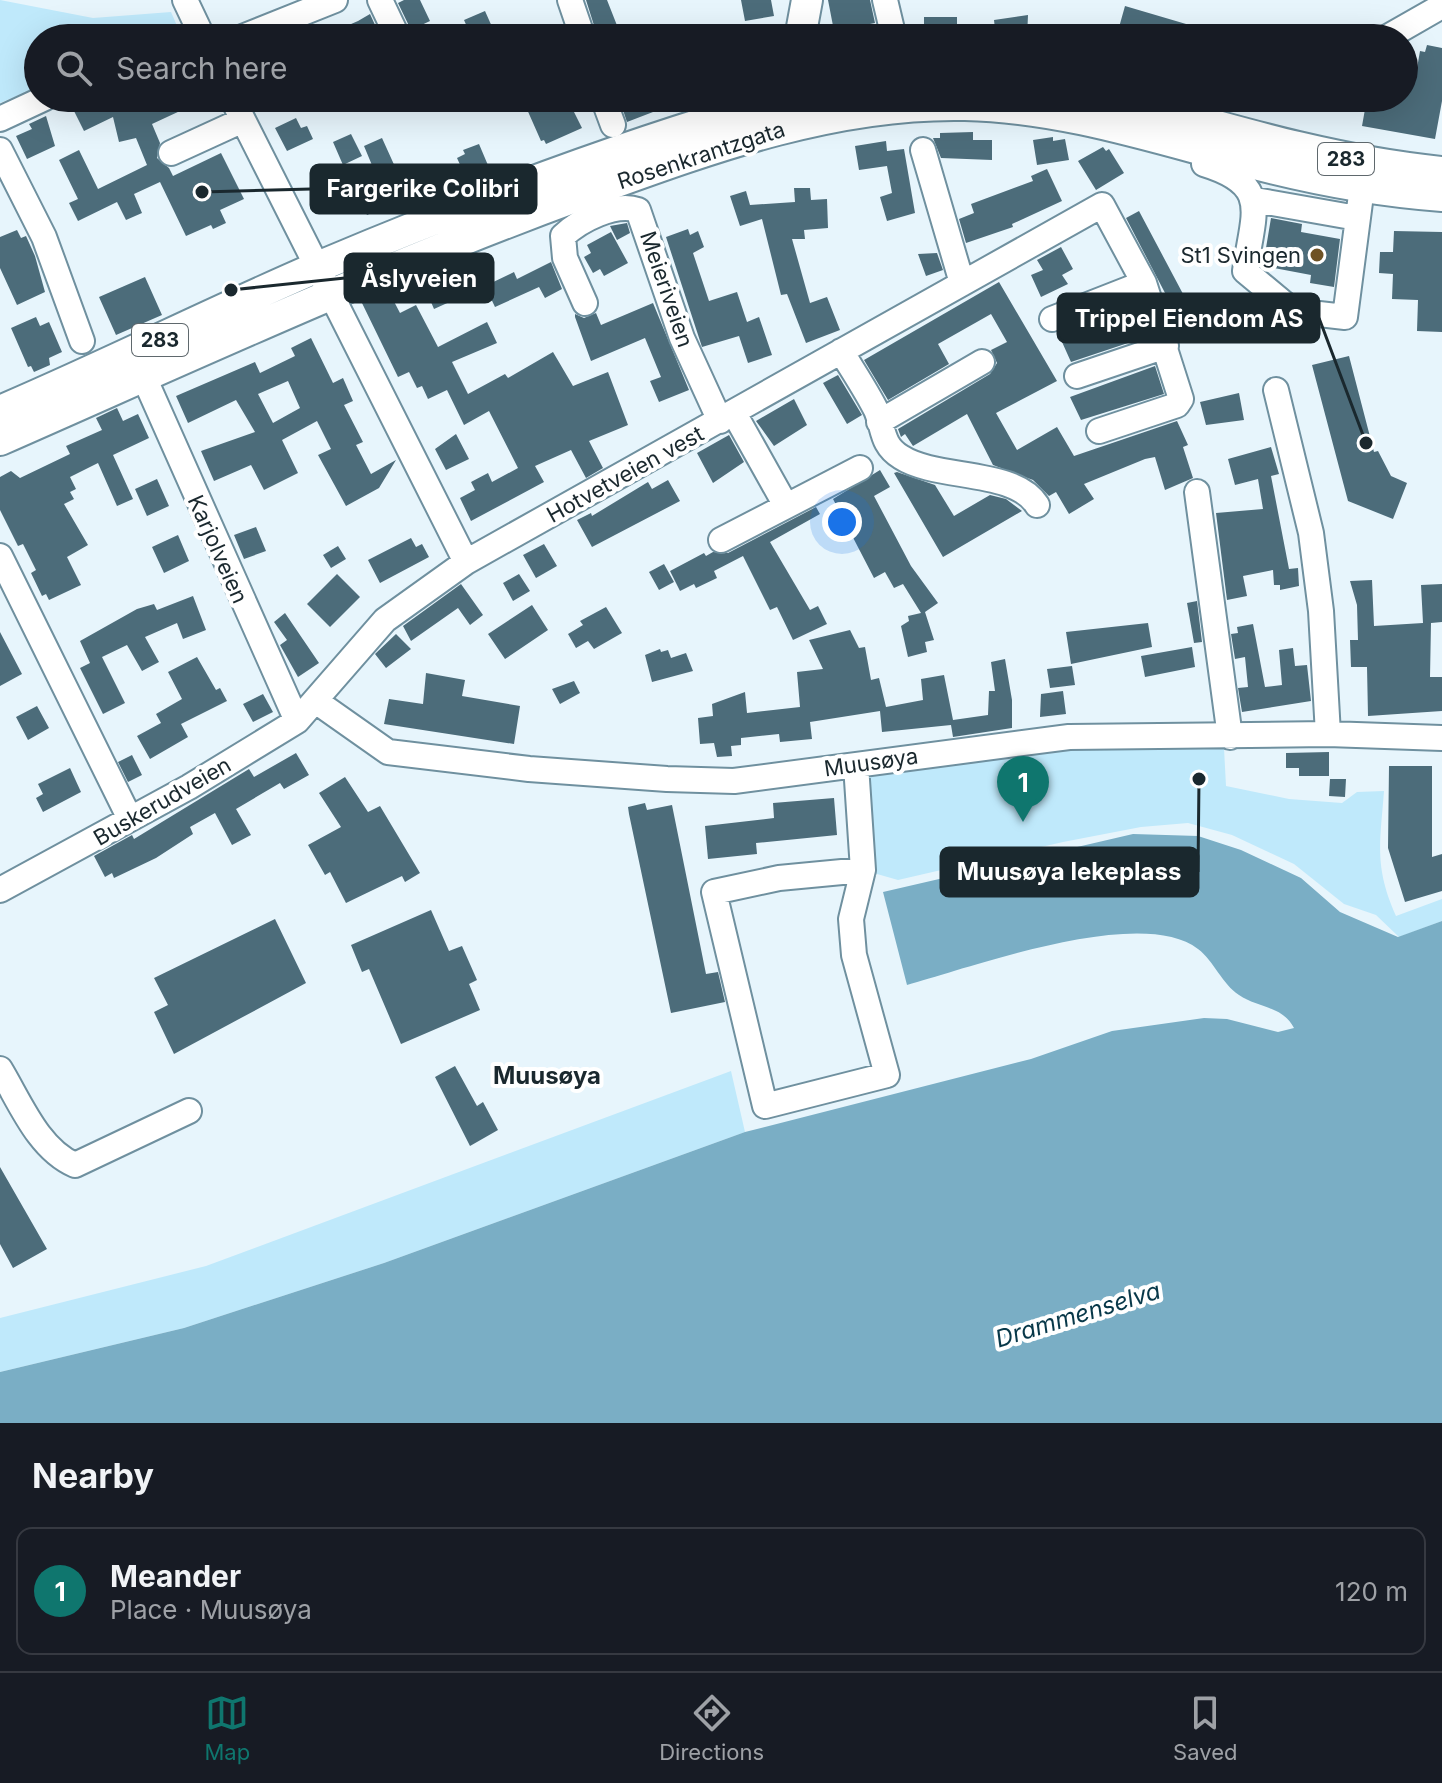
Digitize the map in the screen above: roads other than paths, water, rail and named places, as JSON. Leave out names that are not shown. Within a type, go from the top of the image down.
[{"type":"main road","points":[[803,24],[807,0]]},
{"type":"main road","name":"Rosenkrantzgata","points":[[0,440],[143,375],[440,217],[623,151],[744,112]]},
{"type":"main road","name":"Rosenkrantzgata","points":[[0,411],[325,279],[633,176],[801,112]]},
{"type":"main road","name":"Rosenkrantzgata","points":[[835,112],[859,112]]},
{"type":"main road","name":"Rosenkrantzgata","points":[[1036,112],[1067,115],[1297,175],[1362,187],[1442,196]]},
{"type":"main road","name":"283","points":[[1168,112],[1355,161],[1442,172]]},
{"type":"street","points":[[185,0],[193,24]]},
{"type":"street","points":[[275,24],[335,0]]},
{"type":"street","points":[[380,0],[391,24]]},
{"type":"street","points":[[570,0],[578,24]]},
{"type":"street","points":[[885,0],[891,24]]},
{"type":"street","points":[[1410,24],[1442,6]]},
{"type":"street","points":[[0,119],[24,108]]},
{"type":"street","points":[[171,153],[233,112]]},
{"type":"street","points":[[240,112],[466,562]]},
{"type":"street","points":[[608,112],[613,125]]},
{"type":"street","points":[[1149,135],[1170,153],[1238,177],[1255,200],[1357,218]]},
{"type":"street","points":[[0,150],[44,237],[82,341]]},
{"type":"street","points":[[923,150],[962,283]]},
{"type":"street","points":[[1255,200],[1245,271],[1293,311],[1345,317],[1362,187]]},
{"type":"street","name":"Hotvetveien vest","points":[[317,702],[385,620],[466,562],[1102,205],[1144,283]]},
{"type":"street","name":"Meieriveien","points":[[585,303],[565,258],[563,236],[604,212],[629,207],[638,210],[671,310],[727,417]]},
{"type":"street","points":[[1052,319],[1144,283],[1181,399],[1177,405],[1099,431]]},
{"type":"street","points":[[1077,376],[1166,346]]},
{"type":"street","points":[[841,351],[879,422],[885,442],[900,457],[917,465],[1025,490],[1037,505]]},
{"type":"street","points":[[879,422],[982,362]]},
{"type":"street","name":"Karjolveien","points":[[143,375],[297,721]]},
{"type":"street","points":[[1276,390],[1311,533],[1321,611],[1328,734]]},
{"type":"street","points":[[727,417],[785,504]]},
{"type":"street","points":[[721,540],[785,504],[860,468]]},
{"type":"street","points":[[1197,492],[1230,737]]},
{"type":"street","points":[[0,556],[130,819]]},
{"type":"street","name":"Buskerudveien","points":[[0,890],[130,819],[297,721],[317,702]]},
{"type":"street","name":"Muusøya","points":[[317,702],[388,752],[529,769],[734,781],[1069,737],[1328,734],[1442,738]]},
{"type":"street","points":[[856,765],[863,870],[851,919],[854,955],[887,1075],[765,1106],[714,892],[779,878],[863,870]]},
{"type":"street","points":[[0,1069],[46,1143],[61,1159],[75,1165],[189,1111]]},
{"type":"water","name":"Drammenselva","points":[[1133,834],[1198,836],[1241,850],[1301,878],[1340,912],[1398,937],[1442,921],[1442,1423],[0,1423],[0,1372],[184,1328],[384,1263],[745,1132],[1031,1059],[1112,1031],[1204,1018],[1227,1019],[1278,1032],[1294,1028],[1277,1011],[1239,995],[1198,949],[1172,937],[1138,934],[1098,936],[1013,954],[907,985],[883,892]]},
{"type":"place","name":"Fargerike Colibri","points":[[202,192]]},
{"type":"place","name":"St1 Svingen","points":[[1317,255]]},
{"type":"place","name":"Åslyveien","points":[[231,290]]},
{"type":"place","name":"Trippel Eiendom AS","points":[[1366,443]]},
{"type":"place","name":"Muusøya lekeplass","points":[[1199,779]]},
{"type":"place","name":"Meander","points":[[1023,822]]},
{"type":"district","name":"Muusøya","points":[[547,1076]]}]
